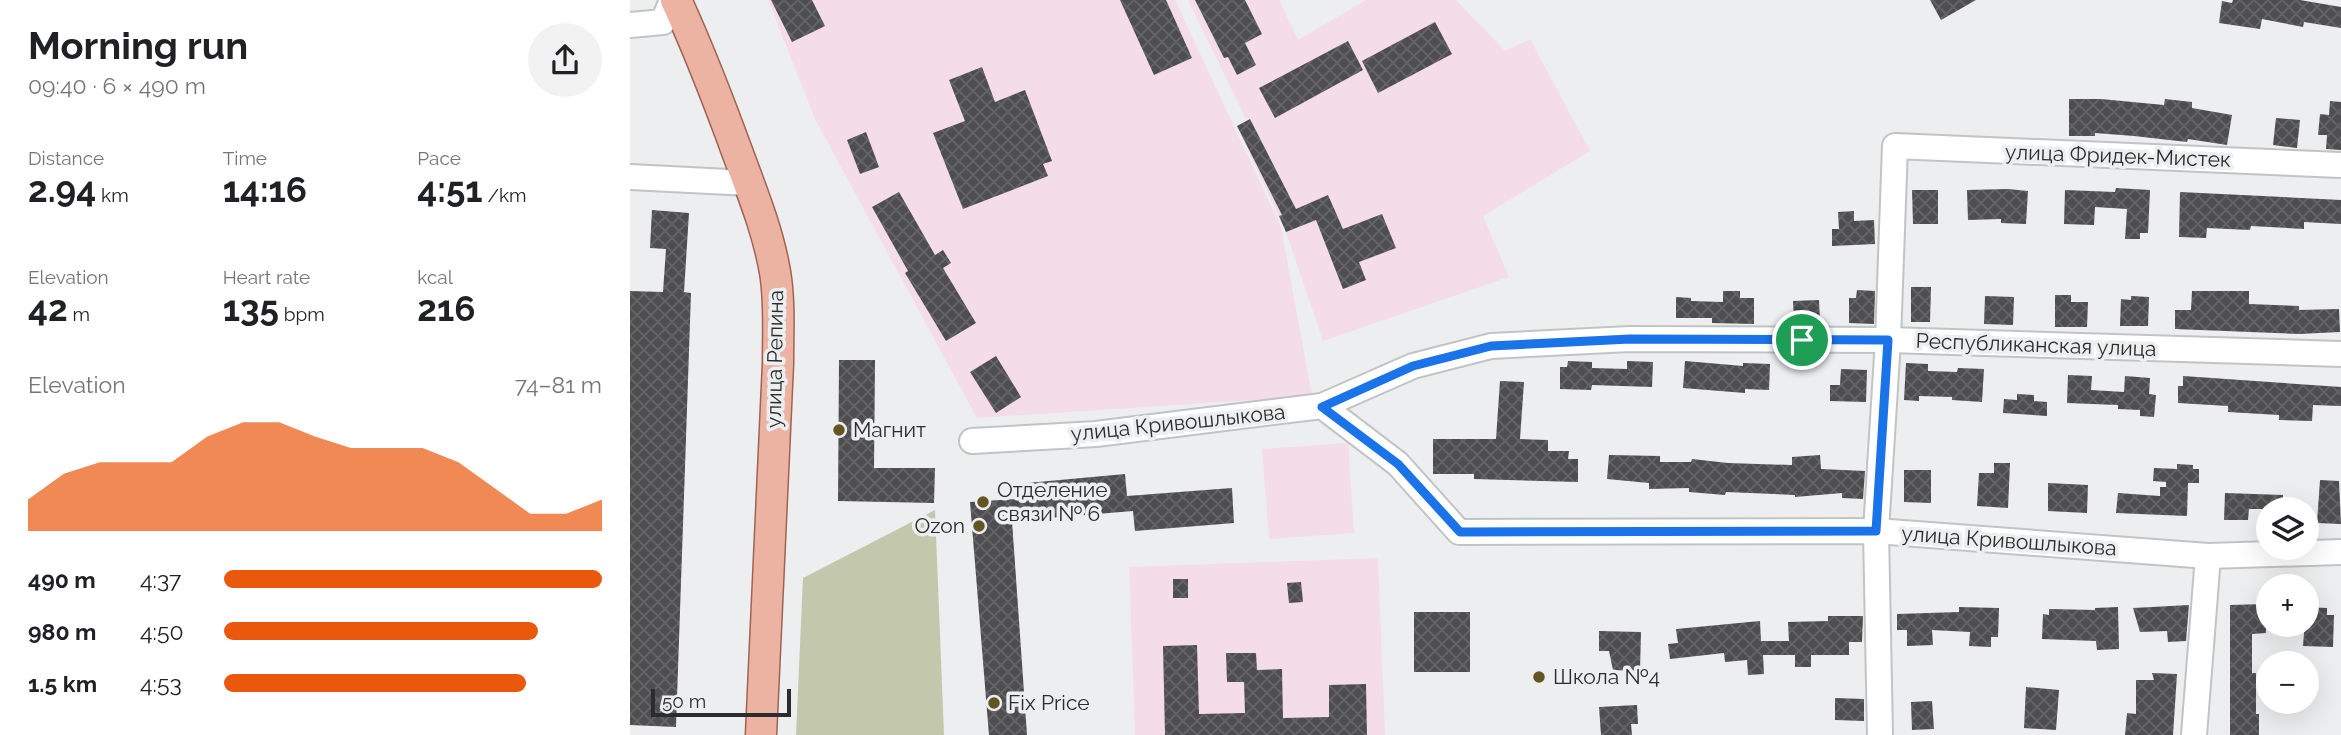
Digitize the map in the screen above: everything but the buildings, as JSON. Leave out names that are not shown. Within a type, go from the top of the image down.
[{"type":"main road","name":"улица Репина","points":[[674,0],[698,49],[749,183],[773,263],[778,311],[778,363],[761,735]]},
{"type":"street","points":[[630,25],[663,22],[674,0]]},
{"type":"street","name":"улица Фридек-Мистек","points":[[1888,340],[1895,146],[2341,165]]},
{"type":"street","points":[[630,177],[749,183]]},
{"type":"street","name":"Республиканская улица","points":[[1322,407],[1413,366],[1491,346],[1630,339],[1888,340],[2341,354]]},
{"type":"street","points":[[1880,735],[1876,531],[1888,340]]},
{"type":"street","name":"улица Кривошлыкова","points":[[972,441],[1096,434],[1322,407],[1398,464],[1460,532],[1876,531],[2208,556],[2341,552]]},
{"type":"street","points":[[2194,735],[2208,556]]},
{"type":"shaded area","points":[[768,0],[1175,0],[1281,227],[1312,396],[977,418],[815,119]]},
{"type":"shaded area","points":[[1188,0],[1279,0],[1298,40],[1366,0],[1456,0],[1505,51],[1530,39],[1590,151],[1483,216],[1509,277],[1323,341],[1286,232],[1237,126],[1250,119],[1245,117]]},
{"type":"shaded area","points":[[1348,443],[1354,533],[1269,539],[1262,449]]},
{"type":"shaded area","points":[[1378,558],[1385,735],[1135,735],[1129,567]]},
{"type":"green space","points":[[935,510],[944,735],[796,735],[803,578]]},
{"type":"place","name":"Магнит","points":[[839,430]]},
{"type":"place","name":"Отделение связи № 6","points":[[983,502]]},
{"type":"place","name":"Ozon","points":[[979,526]]},
{"type":"place","name":"Школа №4","points":[[1539,677]]},
{"type":"place","name":"Fix Price","points":[[994,703]]},
{"type":"route","points":[[1630,339],[1802,340],[1888,340],[1876,531],[1460,532],[1398,464],[1322,407],[1413,366],[1491,346],[1630,339]]}]
